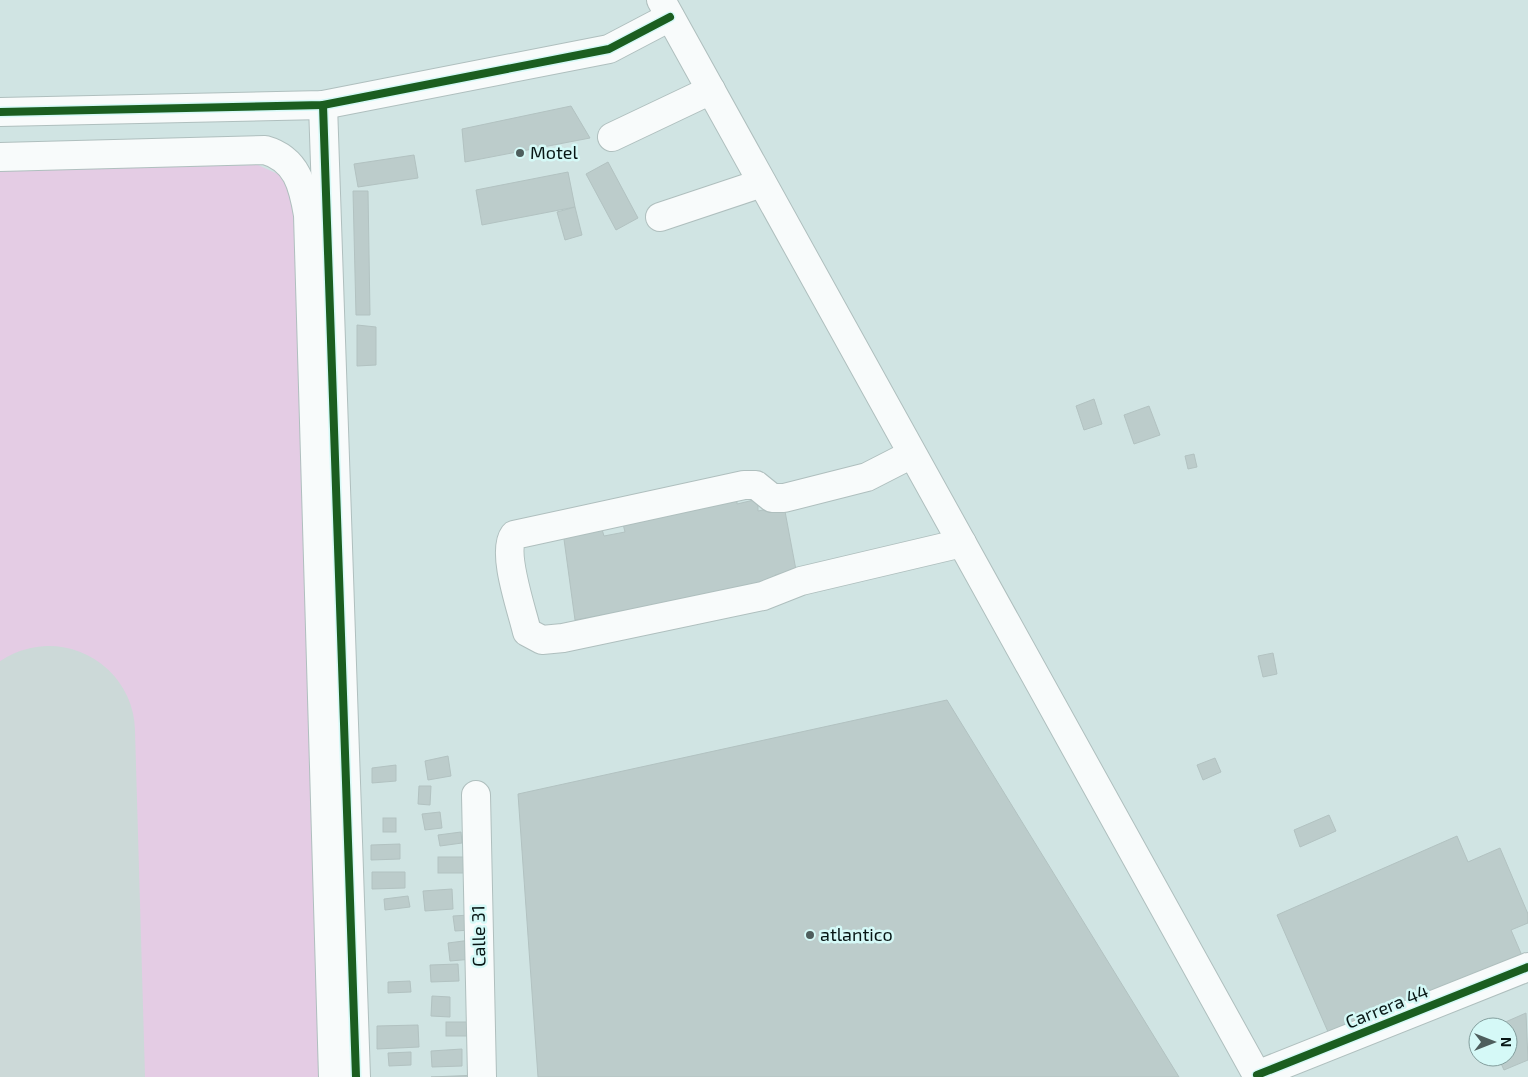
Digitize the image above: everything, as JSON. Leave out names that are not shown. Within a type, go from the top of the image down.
[{"type":"main road","points":[[0,112],[324,105],[609,49],[665,8],[1258,1076]]},
{"type":"main road","points":[[612,137],[710,90]]},
{"type":"main road","points":[[324,105],[356,1077]]},
{"type":"main road","points":[[0,157],[265,150],[278,154],[292,165],[303,185],[308,225],[333,1077]]},
{"type":"main road","points":[[660,217],[762,183]]},
{"type":"main road","points":[[912,454],[867,477],[784,498],[772,498],[756,485],[744,485],[514,535],[510,541],[509,557],[527,632],[542,640],[563,638],[763,596],[801,580],[962,543]]},
{"type":"main road","name":"Calle 31","points":[[476,795],[482,1077]]},
{"type":"main road","name":"Carrera 44","points":[[1258,1076],[1528,967]]},
{"type":"shaded area","points":[[258,165],[280,175],[291,195],[296,228],[319,1077],[122,1077],[111,701],[0,704],[0,171]]},
{"type":"building","points":[[571,106],[590,138],[465,162],[462,129]]},
{"type":"building","points":[[414,155],[418,178],[358,187],[354,164]]},
{"type":"building","points":[[608,162],[638,218],[616,230],[586,174]]},
{"type":"building","points":[[568,172],[575,207],[482,225],[476,190]]},
{"type":"building","points":[[353,191],[368,191],[370,315],[356,315]]},
{"type":"building","points":[[575,207],[582,235],[565,240],[557,212]]},
{"type":"building","points":[[357,325],[376,327],[376,365],[357,366]]},
{"type":"building","points":[[1094,399],[1102,424],[1084,430],[1076,406]]},
{"type":"building","points":[[1149,406],[1160,435],[1134,444],[1124,415]]},
{"type":"building","points":[[1194,454],[1197,467],[1188,469],[1185,456]]},
{"type":"building","points":[[737,496],[737,504],[758,499],[758,511],[784,506],[796,570],[775,575],[774,583],[575,620],[563,532],[601,526],[604,536],[625,532],[622,520]]},
{"type":"building","points":[[1273,653],[1277,674],[1263,677],[1258,656]]},
{"type":"building","name":"atlantico","points":[[947,700],[1179,1077],[538,1077],[518,794]]},
{"type":"building","points":[[448,756],[451,776],[428,780],[425,761]]},
{"type":"building","points":[[1215,758],[1221,772],[1203,780],[1197,765]]},
{"type":"building","points":[[396,765],[396,781],[372,783],[372,768]]},
{"type":"building","points":[[419,786],[431,786],[430,805],[418,804]]},
{"type":"building","points":[[440,812],[442,828],[425,830],[422,814]]},
{"type":"building","points":[[1329,815],[1336,831],[1300,847],[1294,830]]},
{"type":"building","points":[[383,818],[396,818],[396,832],[383,832]]},
{"type":"building","points":[[461,832],[462,843],[440,846],[438,835]]},
{"type":"building","points":[[1457,836],[1468,862],[1500,848],[1528,914],[1528,923],[1511,930],[1523,958],[1332,1041],[1277,915]]},
{"type":"building","points":[[400,844],[400,859],[371,860],[371,845]]},
{"type":"building","points":[[438,857],[467,857],[467,873],[438,873]]},
{"type":"building","points":[[372,872],[405,872],[405,888],[372,889]]},
{"type":"building","points":[[452,889],[453,909],[425,911],[423,891]]},
{"type":"building","points":[[408,896],[410,907],[385,910],[384,899]]},
{"type":"building","points":[[470,915],[471,930],[455,931],[453,916]]},
{"type":"building","points":[[471,940],[473,959],[450,961],[448,943]]},
{"type":"building","points":[[458,964],[459,981],[431,982],[430,965]]},
{"type":"building","points":[[410,981],[411,992],[388,993],[388,982]]},
{"type":"building","points":[[432,996],[450,997],[450,1017],[431,1016]]},
{"type":"building","points":[[1526,1013],[1528,1060],[1518,1064],[1518,1017]]},
{"type":"building","points":[[446,1022],[468,1022],[468,1036],[446,1036]]},
{"type":"building","points":[[418,1025],[419,1047],[377,1049],[377,1026]]},
{"type":"building","points":[[462,1049],[462,1066],[432,1067],[431,1051]]},
{"type":"building","points":[[411,1052],[411,1065],[389,1066],[388,1053]]},
{"type":"building","points":[[478,1075],[478,1077],[431,1077]]},
{"type":"runway","points":[[49,732],[59,1077]]},
{"type":"cycle path","points":[[0,112],[323,105],[609,49],[670,17]]},
{"type":"cycle path","points":[[323,105],[356,1077]]},
{"type":"cycle path","points":[[1257,1075],[1528,967]]},
{"type":"place","name":"Motel","points":[[520,153]]},
{"type":"place","name":"atlantico","points":[[810,935]]}]
